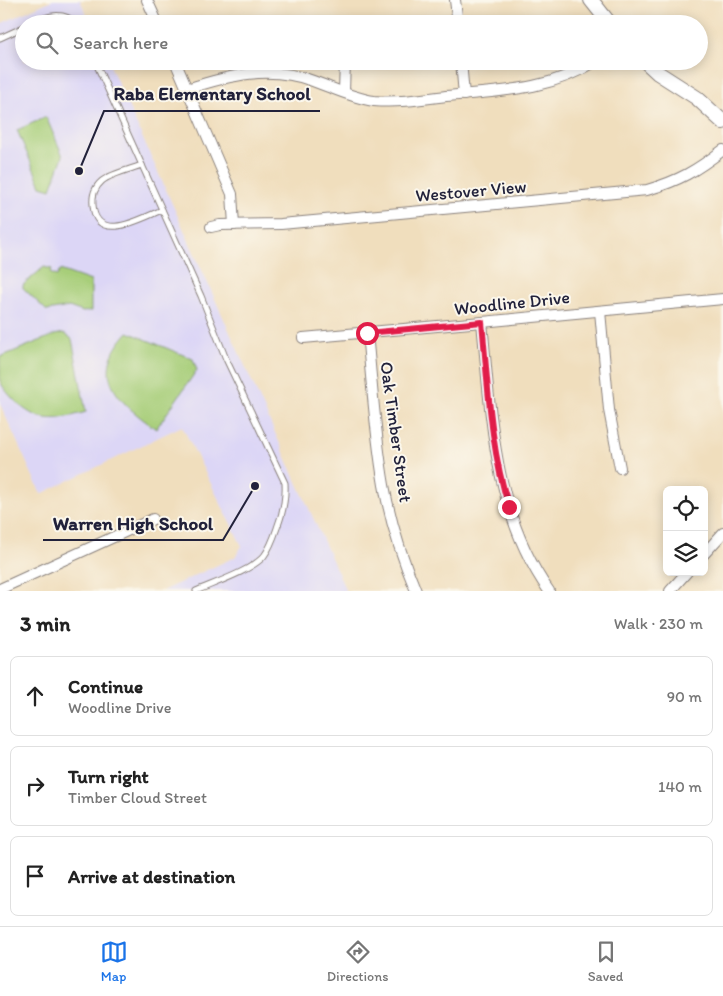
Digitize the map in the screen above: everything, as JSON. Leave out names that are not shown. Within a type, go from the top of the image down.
[{"type":"street","points":[[147,0],[154,15]]},
{"type":"street","points":[[455,0],[457,15]]},
{"type":"street","points":[[591,0],[603,15]]},
{"type":"street","points":[[179,70],[232,194],[234,224]]},
{"type":"street","points":[[344,70],[344,92]]},
{"type":"street","points":[[462,70],[464,95]]},
{"type":"street","points":[[187,89],[226,77],[268,73],[300,77],[361,98],[387,101],[518,90],[549,84],[580,70]]},
{"type":"street","points":[[655,70],[697,98],[723,122]]},
{"type":"street","name":"Westover View","points":[[211,227],[234,224],[291,223],[647,190],[670,184],[687,175],[723,150]]},
{"type":"street","name":"Woodline Drive","points":[[303,338],[723,299]]},
{"type":"street","points":[[600,311],[609,410],[620,468]]},
{"type":"street","points":[[482,322],[495,453],[502,487],[527,553],[549,591]]},
{"type":"street","name":"Oak Timber Street","points":[[367,333],[376,429],[384,486],[402,553],[416,591]]},
{"type":"street","points":[[0,589],[153,519]]},
{"type":"street","points":[[708,550],[723,534]]},
{"type":"street","points":[[670,591],[683,576]]},
{"type":"lane","points":[[0,38],[15,31]]},
{"type":"lane","points":[[100,70],[201,296],[226,359],[282,474],[285,484],[286,494],[282,517],[273,541],[264,556],[251,566],[196,591]]},
{"type":"lane","points":[[142,165],[104,180],[96,188],[92,198],[95,216],[101,224],[112,227],[124,226],[162,210]]},
{"type":"shaded area","points":[[52,0],[80,0],[87,15],[20,15]]},
{"type":"shaded area","points":[[15,17],[15,70],[112,70],[346,591],[162,591],[235,557],[242,546],[182,426],[41,494],[0,404],[0,24]]},
{"type":"green space","points":[[46,117],[63,156],[51,189],[41,186],[17,130]]},
{"type":"green space","points":[[44,267],[52,269],[50,273],[57,276],[60,270],[91,281],[91,311],[83,312],[69,307],[47,311],[23,288],[23,285]]},
{"type":"green space","points":[[128,332],[193,359],[197,370],[156,429],[142,419],[120,398],[109,374],[110,362],[116,347]]},
{"type":"green space","points":[[64,333],[72,339],[86,412],[56,418],[39,417],[23,408],[3,386],[0,381],[0,357],[54,335]]},
{"type":"place","name":"Raba Elementary School","points":[[79,171]]},
{"type":"place","name":"Warren High School","points":[[255,486]]},
{"type":"route","points":[[367,333],[482,322],[495,453],[502,487],[509,507]]}]
